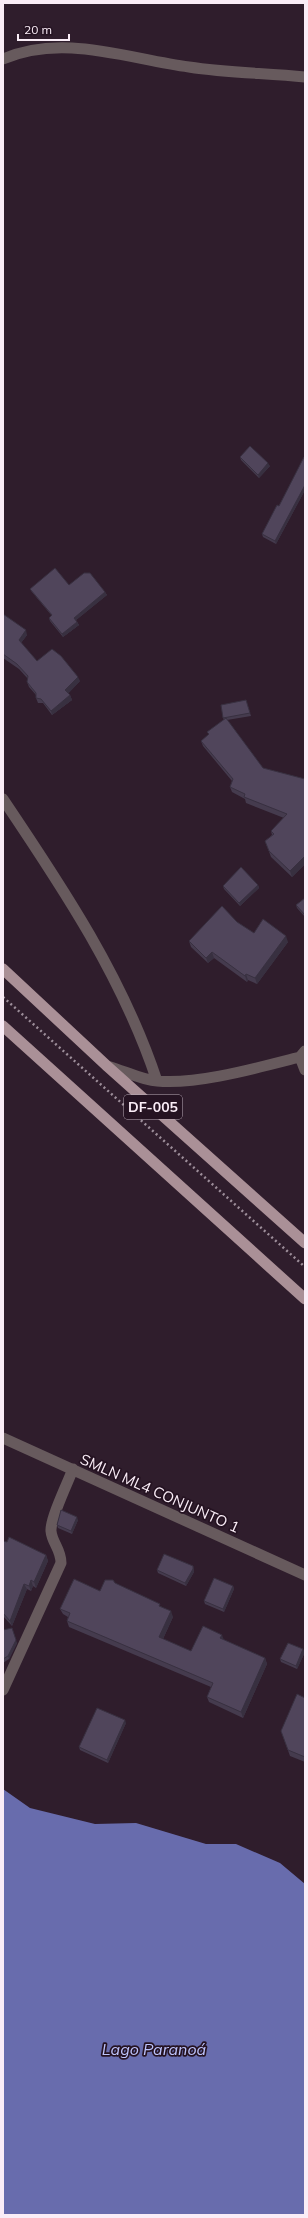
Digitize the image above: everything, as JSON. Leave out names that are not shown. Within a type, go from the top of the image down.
[{"type":"main road","name":"DF-005","points":[[3,969],[107,1066],[305,1243]]},
{"type":"main road","name":"DF-005","points":[[3,1026],[305,1299]]},
{"type":"street","points":[[3,59],[46,48],[77,47],[206,70],[305,77]]},
{"type":"street","points":[[3,799],[62,887],[117,984],[144,1042],[156,1081]]},
{"type":"street","points":[[107,1066],[156,1081],[186,1080],[229,1073],[303,1054],[305,1070]]},
{"type":"street","name":"SMLN ML4 CONJUNTO 1","points":[[3,1438],[305,1575]]},
{"type":"street","points":[[3,1690],[61,1563],[61,1553],[54,1541],[51,1525],[73,1469]]},
{"type":"path","points":[[3,997],[305,1267]]},
{"type":"water","name":"Lago Paranoá","points":[[3,1789],[30,1808],[95,1824],[136,1823],[206,1844],[236,1844],[280,1863],[305,1884],[305,2215],[3,2215]]},
{"type":"building","points":[[250,446],[268,463],[258,475],[240,457]]},
{"type":"building","points":[[304,457],[305,485],[275,541],[262,534],[277,505],[279,506]]},
{"type":"building","points":[[55,568],[69,585],[84,573],[90,573],[105,592],[74,618],[77,622],[62,634],[49,618],[52,615],[30,589]]},
{"type":"building","points":[[3,614],[26,630],[19,640],[37,661],[52,649],[61,656],[78,677],[65,690],[70,695],[51,711],[41,699],[36,698],[36,693],[27,682],[28,676],[17,664],[3,654]]},
{"type":"building","points":[[246,700],[250,713],[223,718],[221,705]]},
{"type":"building","points":[[226,718],[263,768],[305,779],[305,856],[290,871],[269,851],[265,841],[274,834],[271,831],[287,814],[244,797],[245,794],[230,787],[233,779],[201,741],[209,734],[207,732]]},
{"type":"building","points":[[241,867],[258,885],[239,903],[223,886]]},
{"type":"building","points":[[305,898],[305,915],[296,905]]},
{"type":"building","points":[[222,906],[237,922],[254,933],[263,919],[286,936],[255,978],[246,974],[245,976],[212,952],[206,958],[189,941]]},
{"type":"building","points":[[61,1510],[77,1517],[71,1531],[57,1525]]},
{"type":"building","points":[[9,1537],[46,1555],[34,1582],[31,1580],[29,1586],[24,1584],[10,1621],[3,1613],[3,1541],[7,1542]]},
{"type":"building","points":[[164,1554],[193,1566],[193,1569],[185,1583],[157,1570]]},
{"type":"building","points":[[214,1578],[233,1586],[223,1609],[204,1601]]},
{"type":"building","points":[[74,1579],[100,1591],[105,1580],[113,1580],[115,1583],[160,1604],[159,1606],[171,1611],[159,1637],[191,1651],[203,1626],[222,1635],[220,1638],[265,1658],[241,1712],[207,1697],[213,1683],[67,1621],[70,1613],[60,1609]]},
{"type":"building","points":[[12,1628],[16,1640],[8,1656],[3,1659],[3,1630]]},
{"type":"building","points":[[288,1643],[303,1649],[296,1666],[280,1659]]},
{"type":"building","points":[[297,1694],[305,1698],[305,1757],[288,1750],[281,1731]]},
{"type":"building","points":[[97,1708],[125,1720],[107,1760],[79,1747]]}]
